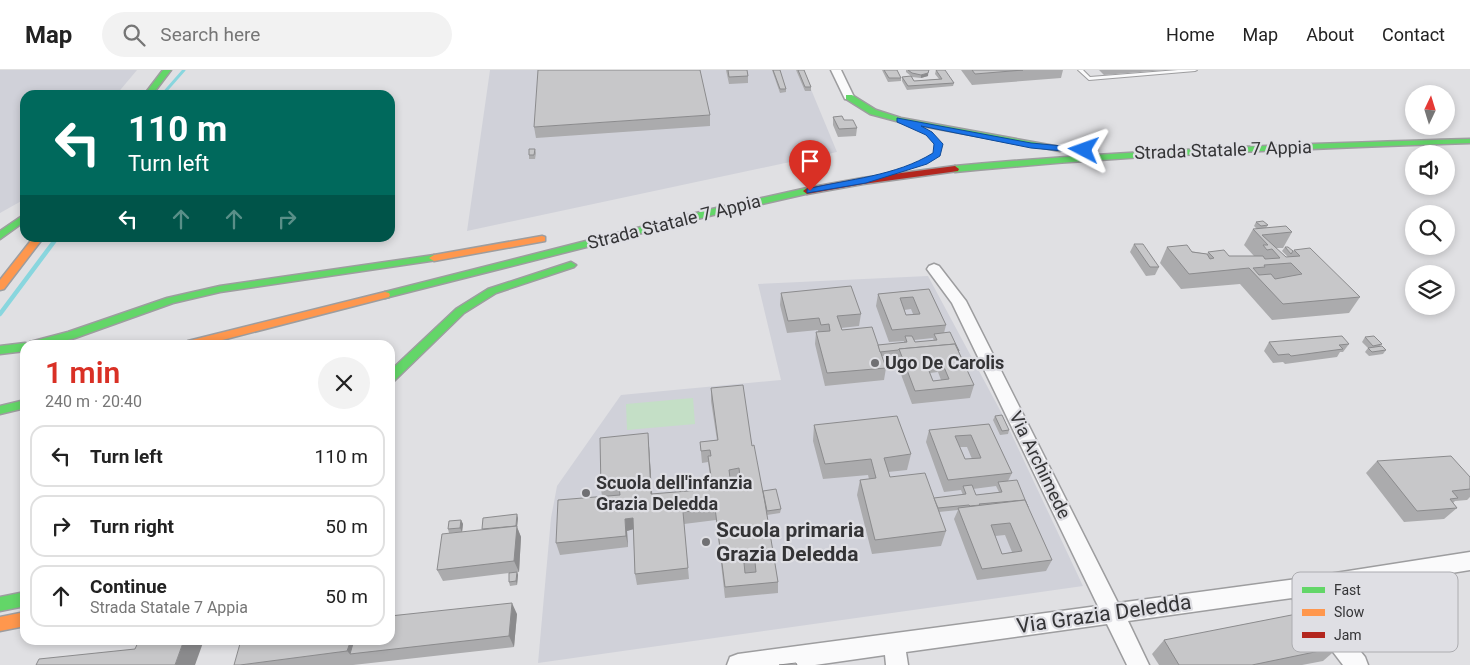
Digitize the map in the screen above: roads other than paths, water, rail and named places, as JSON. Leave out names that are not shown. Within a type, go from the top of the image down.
[{"type":"main road","points":[[152,90],[167,70]]},
{"type":"main road","points":[[849,97],[860,107],[876,114],[900,120],[1066,150],[1139,153]]},
{"type":"main road","points":[[900,120],[929,133],[934,139]]},
{"type":"main road","name":"Strada Statale 7 Appia","points":[[208,340],[690,217],[862,181],[978,167],[1139,153],[1470,141]]},
{"type":"main road","name":"Strada Statale 7 Appia","points":[[380,308],[782,206],[868,190],[984,175],[1146,161],[1470,148]]},
{"type":"main road","points":[[862,181],[924,163]]},
{"type":"main road","points":[[585,232],[690,217]]},
{"type":"main road","points":[[0,236],[20,221]]},
{"type":"main road","points":[[640,242],[659,236]]},
{"type":"main road","points":[[52,340],[171,300],[220,288],[397,264],[556,237]]},
{"type":"main road","points":[[0,287],[35,242]]},
{"type":"main road","points":[[395,373],[460,311],[492,290],[585,260]]},
{"type":"main road","points":[[0,350],[20,348]]},
{"type":"main road","points":[[0,410],[20,405]]},
{"type":"main road","points":[[0,604],[20,600]]},
{"type":"main road","points":[[0,624],[20,620]]},
{"type":"street","points":[[836,70],[849,97]]},
{"type":"street","name":"Via Archimede","points":[[934,269],[959,301],[1138,665]]},
{"type":"street","name":"Via Grazia Deledda","points":[[1400,572],[1470,561]]},
{"type":"street","name":"Via Grazia Deledda","points":[[738,665],[896,655],[1113,613],[1292,589]]},
{"type":"street","points":[[1346,652],[1356,665]]},
{"type":"lane","points":[[1080,70],[1088,79],[1196,70]]},
{"type":"waterway","points":[[166,90],[184,70]]},
{"type":"waterway","points":[[0,314],[54,242]]},
{"type":"place","name":"Ugo De Carolis","points":[[875,363]]},
{"type":"place","name":"Scuola dell'infanzia Grazia Deledda","points":[[586,493]]},
{"type":"place","name":"Scuola primaria Grazia Deledda","points":[[706,542]]}]
